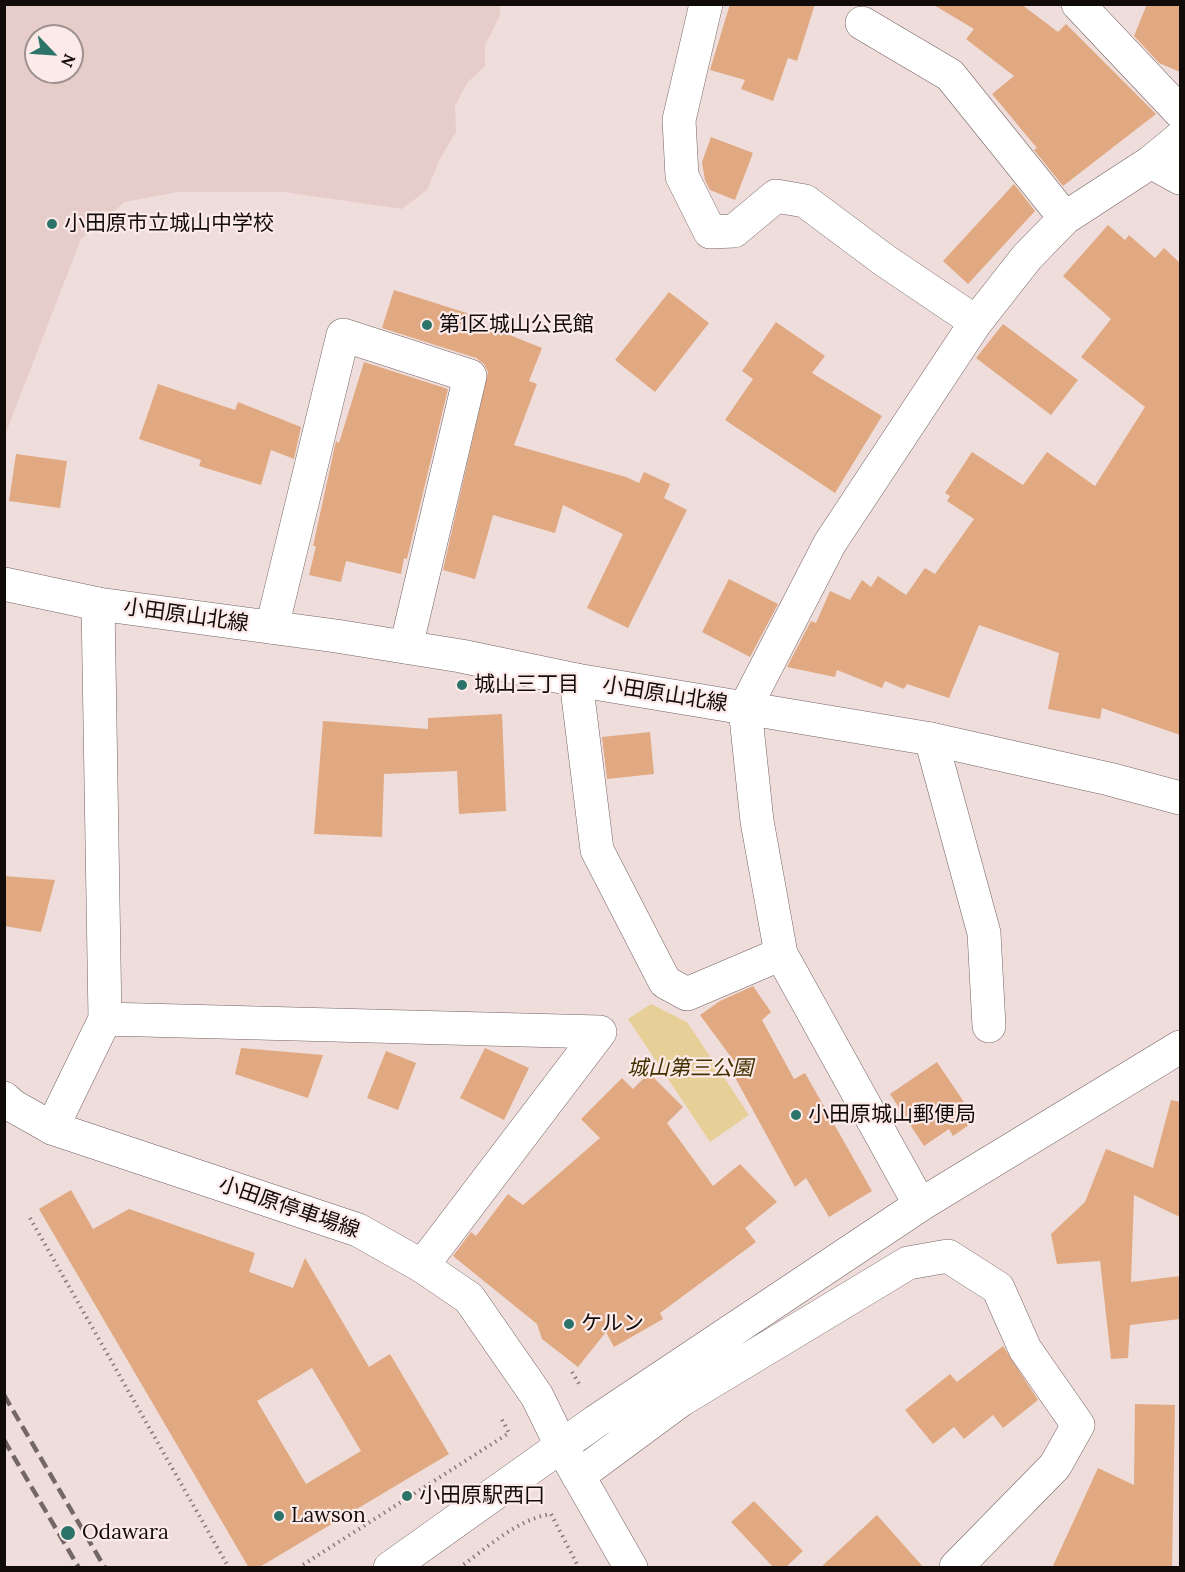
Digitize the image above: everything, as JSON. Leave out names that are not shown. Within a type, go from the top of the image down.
[{"type":"street","points":[[706,4],[679,120],[682,176],[710,232],[734,231],[776,196],[805,201],[884,260],[976,322]]},
{"type":"street","points":[[1078,4],[1180,112]]},
{"type":"street","points":[[862,23],[951,75],[1065,218]]},
{"type":"street","points":[[920,1205],[781,954],[757,821],[745,708],[830,543],[976,322],[1027,257],[1065,218],[1151,162],[1180,138]]},
{"type":"street","points":[[1151,162],[1180,178]]},
{"type":"street","points":[[272,627],[344,335],[470,376],[406,647]]},
{"type":"street","name":"小田原山北線","points":[[4,584],[98,604],[406,647],[576,680],[931,740],[1109,779],[1180,798]]},
{"type":"street","points":[[52,1128],[105,1019],[98,604]]},
{"type":"street","points":[[576,680],[597,850],[665,982],[687,994],[781,954]]},
{"type":"street","points":[[931,740],[984,933],[989,1026]]},
{"type":"street","points":[[105,1019],[600,1032],[422,1266]]},
{"type":"street","points":[[390,1568],[438,1531],[605,1415],[920,1205],[1180,1047]]},
{"type":"street","name":"小田原停車場線","points":[[4,1098],[13,1106],[52,1128],[358,1230],[422,1266],[469,1298],[537,1396],[562,1447],[631,1568]]},
{"type":"street","points":[[578,1476],[681,1400],[908,1263],[948,1256],[998,1288],[1025,1349],[1078,1425],[1055,1466],[956,1567]]},
{"type":"path","points":[[30,1218],[229,1568]]},
{"type":"path","points":[[572,1372],[580,1387]]},
{"type":"path","points":[[298,1568],[509,1433],[501,1418]]},
{"type":"path","points":[[459,1568],[519,1526],[537,1516],[551,1514],[579,1568]]},
{"type":"shaded area","name":"小田原市立城山中学校","points":[[5,4],[500,4],[500,15],[485,46],[485,66],[467,83],[455,106],[456,132],[441,157],[427,190],[402,209],[283,192],[178,192],[125,202],[81,239],[5,435]]},
{"type":"green space","name":"城山第三公園","points":[[651,1004],[687,1022],[749,1115],[710,1142],[628,1019]]},
{"type":"building","points":[[730,4],[815,4],[797,61],[788,58],[773,101],[741,89],[745,80],[710,70]]},
{"type":"building","points":[[932,4],[1021,4],[1058,32],[1066,24],[1156,114],[1063,186],[1034,150],[1037,148],[992,94],[1014,76],[966,39],[974,29]]},
{"type":"building","points":[[1147,4],[1180,4],[1180,72],[1159,63],[1134,36]]},
{"type":"building","points":[[711,137],[753,153],[735,200],[710,190],[705,180],[702,162]]},
{"type":"building","points":[[1014,184],[1035,211],[968,284],[943,261]]},
{"type":"building","points":[[1108,225],[1125,240],[1129,235],[1155,258],[1164,248],[1180,263],[1180,735],[1102,708],[1100,719],[1048,709],[1059,653],[979,625],[949,698],[907,684],[904,689],[885,681],[882,688],[837,670],[835,677],[787,667],[811,621],[816,623],[830,591],[850,600],[862,580],[871,587],[878,576],[906,595],[925,568],[935,574],[974,519],[947,501],[950,496],[945,493],[972,452],[1023,485],[1047,452],[1095,486],[1145,407],[1081,357],[1111,319],[1063,276]]},
{"type":"building","points":[[394,290],[473,315],[472,320],[542,348],[529,381],[537,384],[514,445],[626,477],[639,483],[644,472],[670,484],[664,498],[687,510],[628,628],[587,608],[623,534],[563,505],[555,533],[493,515],[475,579],[443,570],[488,372],[484,364],[476,358],[382,328]]},
{"type":"building","points":[[669,292],[709,323],[655,392],[615,360]]},
{"type":"building","points":[[776,322],[825,356],[812,373],[882,416],[835,493],[725,420],[753,379],[742,371]]},
{"type":"building","points":[[1003,324],[1078,380],[1051,415],[976,358]]},
{"type":"building","points":[[364,362],[448,389],[407,559],[404,558],[401,574],[346,561],[341,582],[309,575],[316,546],[313,546],[336,441],[339,443]]},
{"type":"building","points":[[158,384],[235,410],[238,402],[301,427],[294,459],[271,450],[261,485],[199,466],[201,460],[139,439]]},
{"type":"building","points":[[16,454],[67,461],[60,508],[9,501]]},
{"type":"building","points":[[729,579],[778,604],[750,657],[702,632]]},
{"type":"building","points":[[502,714],[506,811],[459,814],[457,771],[384,774],[382,837],[314,834],[323,721],[428,729],[428,718]]},
{"type":"building","points":[[650,732],[654,774],[607,779],[602,737]]},
{"type":"building","points":[[4,876],[55,880],[41,932],[4,926]]},
{"type":"building","points":[[753,986],[771,1012],[762,1020],[794,1079],[805,1073],[872,1191],[829,1217],[806,1178],[795,1187],[732,1072],[739,1068],[700,1015],[720,1001]]},
{"type":"building","points":[[241,1048],[323,1055],[308,1098],[235,1074]]},
{"type":"building","points":[[485,1048],[529,1068],[504,1120],[460,1098]]},
{"type":"building","points":[[386,1051],[416,1063],[398,1110],[367,1098]]},
{"type":"building","points":[[937,1062],[976,1120],[953,1136],[949,1129],[924,1146],[890,1094]]},
{"type":"building","points":[[649,1073],[683,1107],[667,1123],[713,1186],[740,1164],[777,1202],[745,1228],[756,1242],[660,1313],[663,1319],[614,1347],[606,1332],[578,1367],[542,1339],[537,1324],[453,1256],[471,1232],[476,1236],[508,1194],[523,1205],[600,1138],[581,1119],[622,1078],[633,1089]]},
{"type":"building","points":[[1171,1100],[1180,1102],[1180,1217],[1134,1195],[1131,1282],[1180,1276],[1180,1319],[1130,1325],[1128,1358],[1111,1359],[1100,1261],[1057,1264],[1051,1234],[1085,1202],[1106,1149],[1153,1168]]},
{"type":"building","points":[[71,1190],[93,1229],[129,1209],[255,1253],[249,1272],[293,1288],[305,1258],[369,1367],[390,1354],[449,1454],[258,1568],[249,1568],[39,1209]],"holes":[[[312,1368],[361,1451],[306,1484],[257,1401]]]},
{"type":"building","points":[[1003,1346],[1038,1400],[1003,1428],[993,1415],[964,1439],[954,1427],[933,1444],[905,1410],[950,1374],[957,1382]]},
{"type":"building","points":[[1135,1404],[1175,1405],[1172,1568],[1052,1568],[1098,1468],[1134,1485]]},
{"type":"building","points":[[754,1501],[803,1551],[785,1568],[774,1568],[731,1522]]},
{"type":"building","points":[[877,1515],[924,1568],[820,1568]]},
{"type":"railway","points":[[4,1395],[105,1568]]},
{"type":"railway","points":[[4,1440],[79,1568]]},
{"type":"place","name":"小田原市立城山中学校","points":[[52,224]]},
{"type":"place","name":"第1区城山公民館","points":[[427,325]]},
{"type":"place","name":"城山三丁目","points":[[462,685]]},
{"type":"place","name":"小田原城山郵便局","points":[[796,1115]]},
{"type":"place","name":"ケルン","points":[[569,1324]]},
{"type":"place","name":"小田原駅西口","points":[[407,1496]]},
{"type":"place","name":"Lawson","points":[[279,1516]]},
{"type":"place","name":"Odawara","points":[[68,1533]]}]
